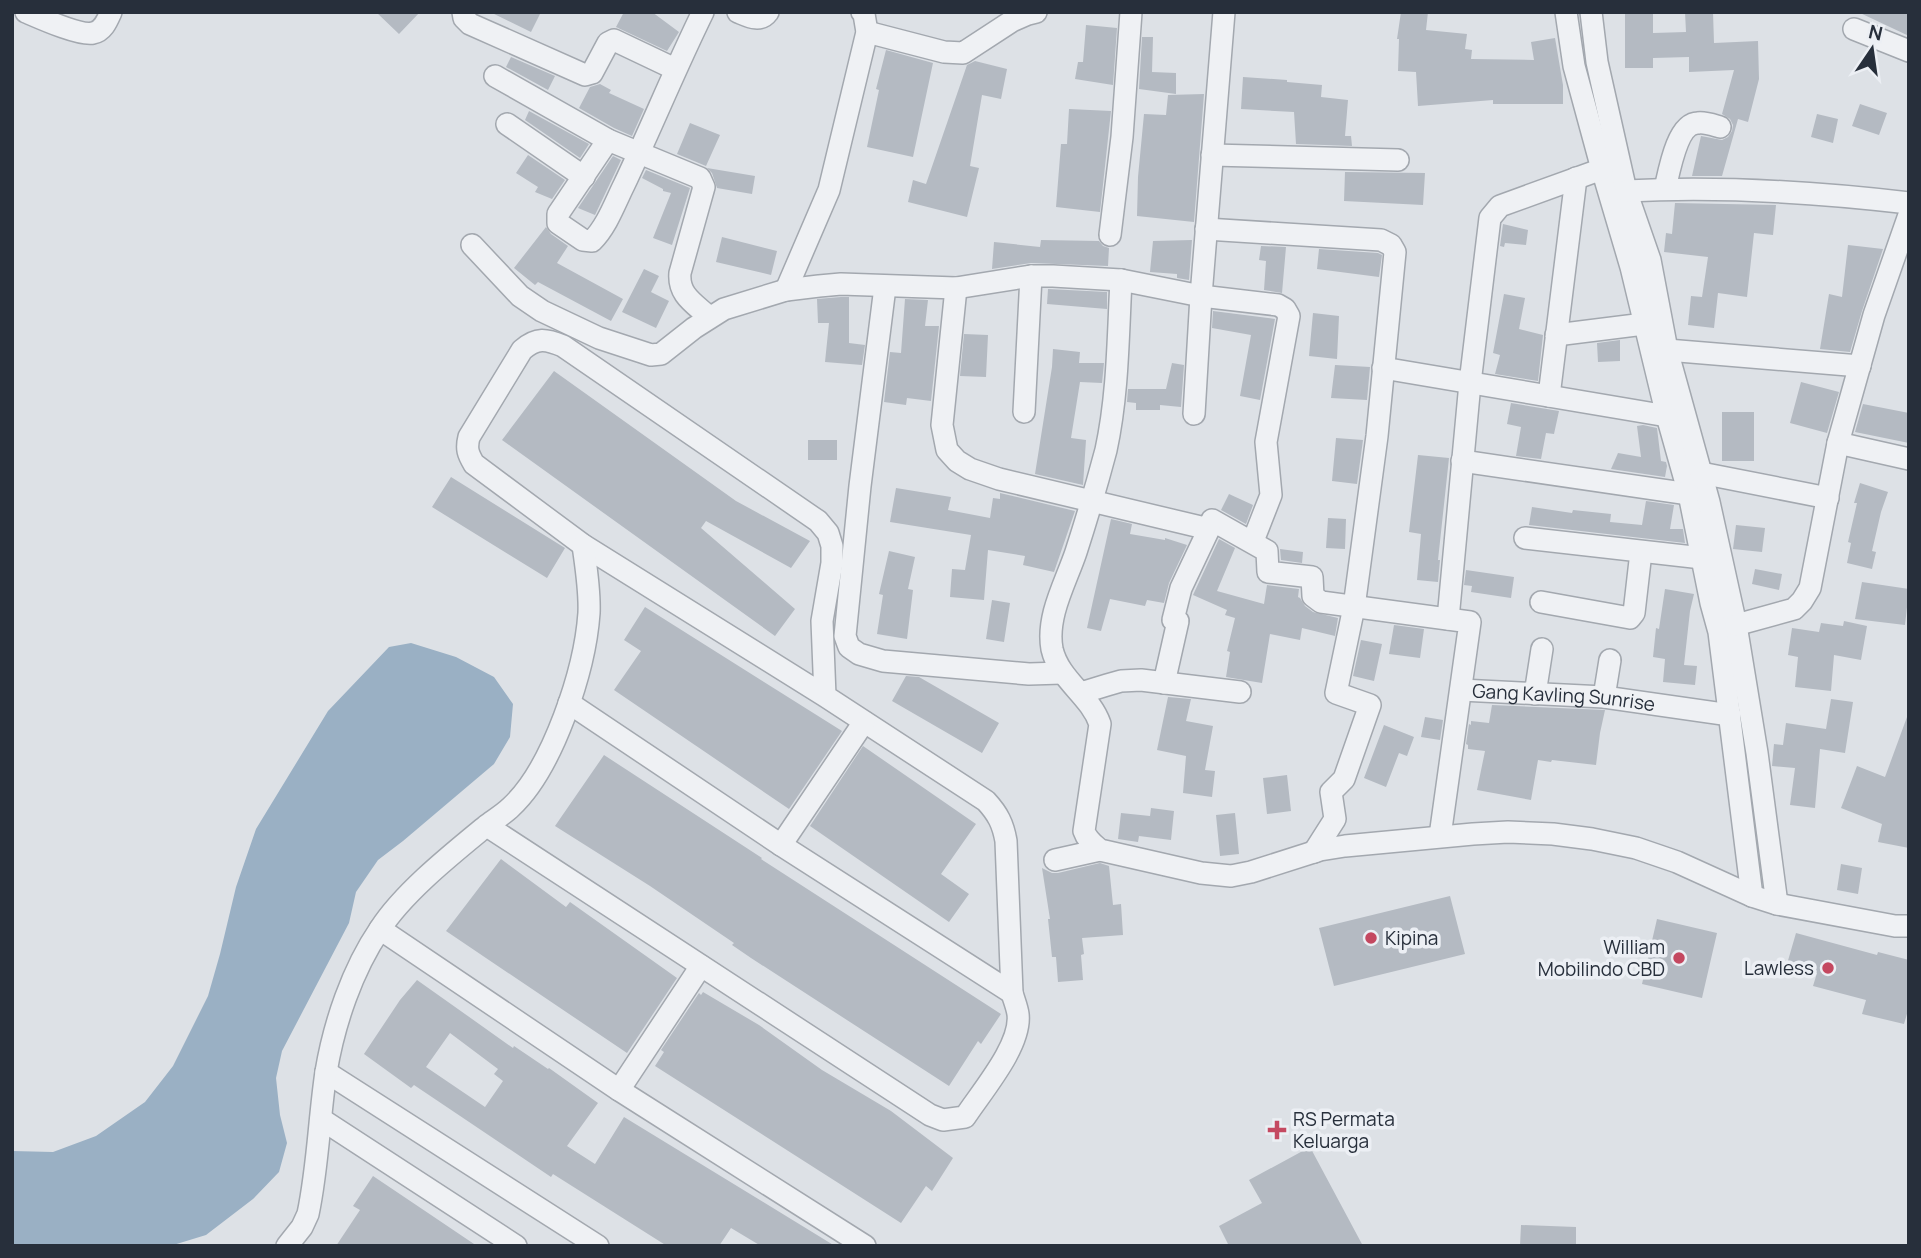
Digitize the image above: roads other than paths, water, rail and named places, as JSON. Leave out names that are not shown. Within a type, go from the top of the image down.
[{"type":"street","points":[[26,12],[82,33],[92,34],[107,23],[111,12]]},
{"type":"street","points":[[463,12],[464,18],[471,24],[585,75],[592,73],[607,43],[614,40],[676,69]]},
{"type":"street","points":[[737,12],[760,19],[768,12]]},
{"type":"street","points":[[786,290],[830,190],[864,22],[944,52],[963,53],[1005,17],[1036,12]]},
{"type":"street","points":[[1110,235],[1122,137],[1131,12]]},
{"type":"street","points":[[1194,414],[1200,296],[1224,12]]},
{"type":"street","points":[[1566,12],[1574,66],[1640,263],[1701,473],[1752,896]]},
{"type":"street","points":[[1591,12],[1613,179]]},
{"type":"street","points":[[608,140],[558,214],[558,223],[583,240],[592,241],[603,228],[640,152],[697,14]]},
{"type":"street","points":[[1854,29],[1909,51]]},
{"type":"street","points":[[495,76],[608,140],[700,178],[704,187],[679,284],[684,293],[709,317]]},
{"type":"street","points":[[1665,189],[1679,141],[1688,125],[1697,122],[1720,127]]},
{"type":"street","points":[[507,124],[584,177]]},
{"type":"street","points":[[1212,155],[1398,160]]},
{"type":"street","points":[[1549,396],[1576,178]]},
{"type":"street","points":[[1448,619],[1470,383],[1490,218],[1500,206],[1576,178],[1613,179],[1665,189],[1838,195],[1909,203]]},
{"type":"street","points":[[1736,625],[1794,609],[1810,588],[1838,443],[1874,315],[1909,215]]},
{"type":"street","points":[[1206,229],[1381,240],[1391,245],[1395,252],[1377,436],[1354,607],[1336,693],[1370,705],[1344,779],[1331,793],[1335,818],[1314,852]]},
{"type":"street","points":[[472,245],[520,296],[542,312],[598,338],[642,353],[661,354],[709,317],[739,303],[786,290],[841,285],[956,288],[1031,276],[1053,276],[1121,280],[1200,296],[1278,305],[1285,309],[1289,316],[1266,442],[1272,495],[1253,541]]},
{"type":"street","points":[[1640,263],[1644,324],[1667,416],[1689,494],[1736,625],[1754,727],[1777,904]]},
{"type":"street","points":[[1024,412],[1031,276]]},
{"type":"street","points":[[1100,850],[1086,838],[1084,831],[1100,724],[1096,712],[1062,673],[1052,649],[1053,619],[1092,501],[1113,414],[1121,280]]},
{"type":"street","points":[[885,287],[854,538],[845,636],[849,647],[859,654],[883,661],[1029,674],[1062,673]]},
{"type":"street","points":[[956,288],[942,425],[947,450],[957,461],[970,469],[999,479],[1209,529]]},
{"type":"street","points":[[1556,335],[1644,324]]},
{"type":"street","points":[[487,826],[918,1108],[943,1120],[964,1117],[1009,1052],[1018,1025],[1012,993],[1006,841],[1003,824],[997,813],[986,801],[825,696],[583,545],[474,464],[468,455],[469,437],[522,350],[531,342],[551,341],[563,346],[818,521],[828,533],[832,546],[832,562],[822,621],[825,696]]},
{"type":"street","points":[[1667,350],[1860,366]]},
{"type":"street","points":[[1383,368],[1667,416]]},
{"type":"street","points":[[1838,443],[1909,459]]},
{"type":"street","points":[[1462,461],[1689,494]]},
{"type":"street","points":[[1701,473],[1828,498]]},
{"type":"street","points":[[1164,683],[1178,621],[1173,620],[1181,588],[1212,520],[1267,551],[1268,572],[1312,578],[1313,596],[1321,602],[1470,622],[1461,690]]},
{"type":"street","points":[[1525,538],[1641,552],[1711,556]]},
{"type":"street","points":[[287,1246],[309,1214],[326,1072],[337,1021],[353,979],[380,929],[403,901],[440,865],[513,806],[550,749],[580,667],[589,612],[589,585],[583,545]]},
{"type":"street","points":[[1541,602],[1630,618],[1634,613],[1641,552]]},
{"type":"street","points":[[1535,694],[1542,649]]},
{"type":"street","points":[[1604,697],[1610,660]]},
{"type":"street","points":[[1081,693],[1121,681],[1140,680],[1240,692]]},
{"type":"street","name":"Gang Kavling Sunrise","points":[[1440,836],[1461,690],[1604,697],[1731,715]]},
{"type":"street","points":[[569,703],[781,845],[1012,993]]},
{"type":"street","points":[[781,845],[864,722]]},
{"type":"street","points":[[1055,860],[1100,850],[1201,873],[1231,876],[1314,852],[1368,843],[1508,832],[1553,834],[1636,848],[1677,862],[1752,896],[1777,904],[1895,926],[1909,926]]},
{"type":"street","points":[[380,929],[619,1090],[865,1246]]},
{"type":"street","points":[[619,1090],[701,965]]},
{"type":"street","points":[[326,1072],[598,1246]]},
{"type":"street","points":[[321,1119],[516,1246]]},
{"type":"water","points":[[411,643],[456,657],[494,677],[513,704],[510,737],[494,764],[378,860],[356,892],[349,923],[282,1051],[276,1078],[280,1115],[287,1143],[279,1172],[253,1199],[206,1235],[170,1246],[12,1246],[12,1151],[53,1152],[96,1136],[145,1102],[173,1066],[208,996],[236,887],[256,829],[328,711],[389,647]]},
{"type":"place","name":"Kipina","points":[[1371,938]]},
{"type":"place","name":"William Mobilindo CBD","points":[[1679,958]]},
{"type":"place","name":"Lawless","points":[[1828,968]]},
{"type":"place","name":"RS Permata Keluarga","points":[[1277,1130]]}]
